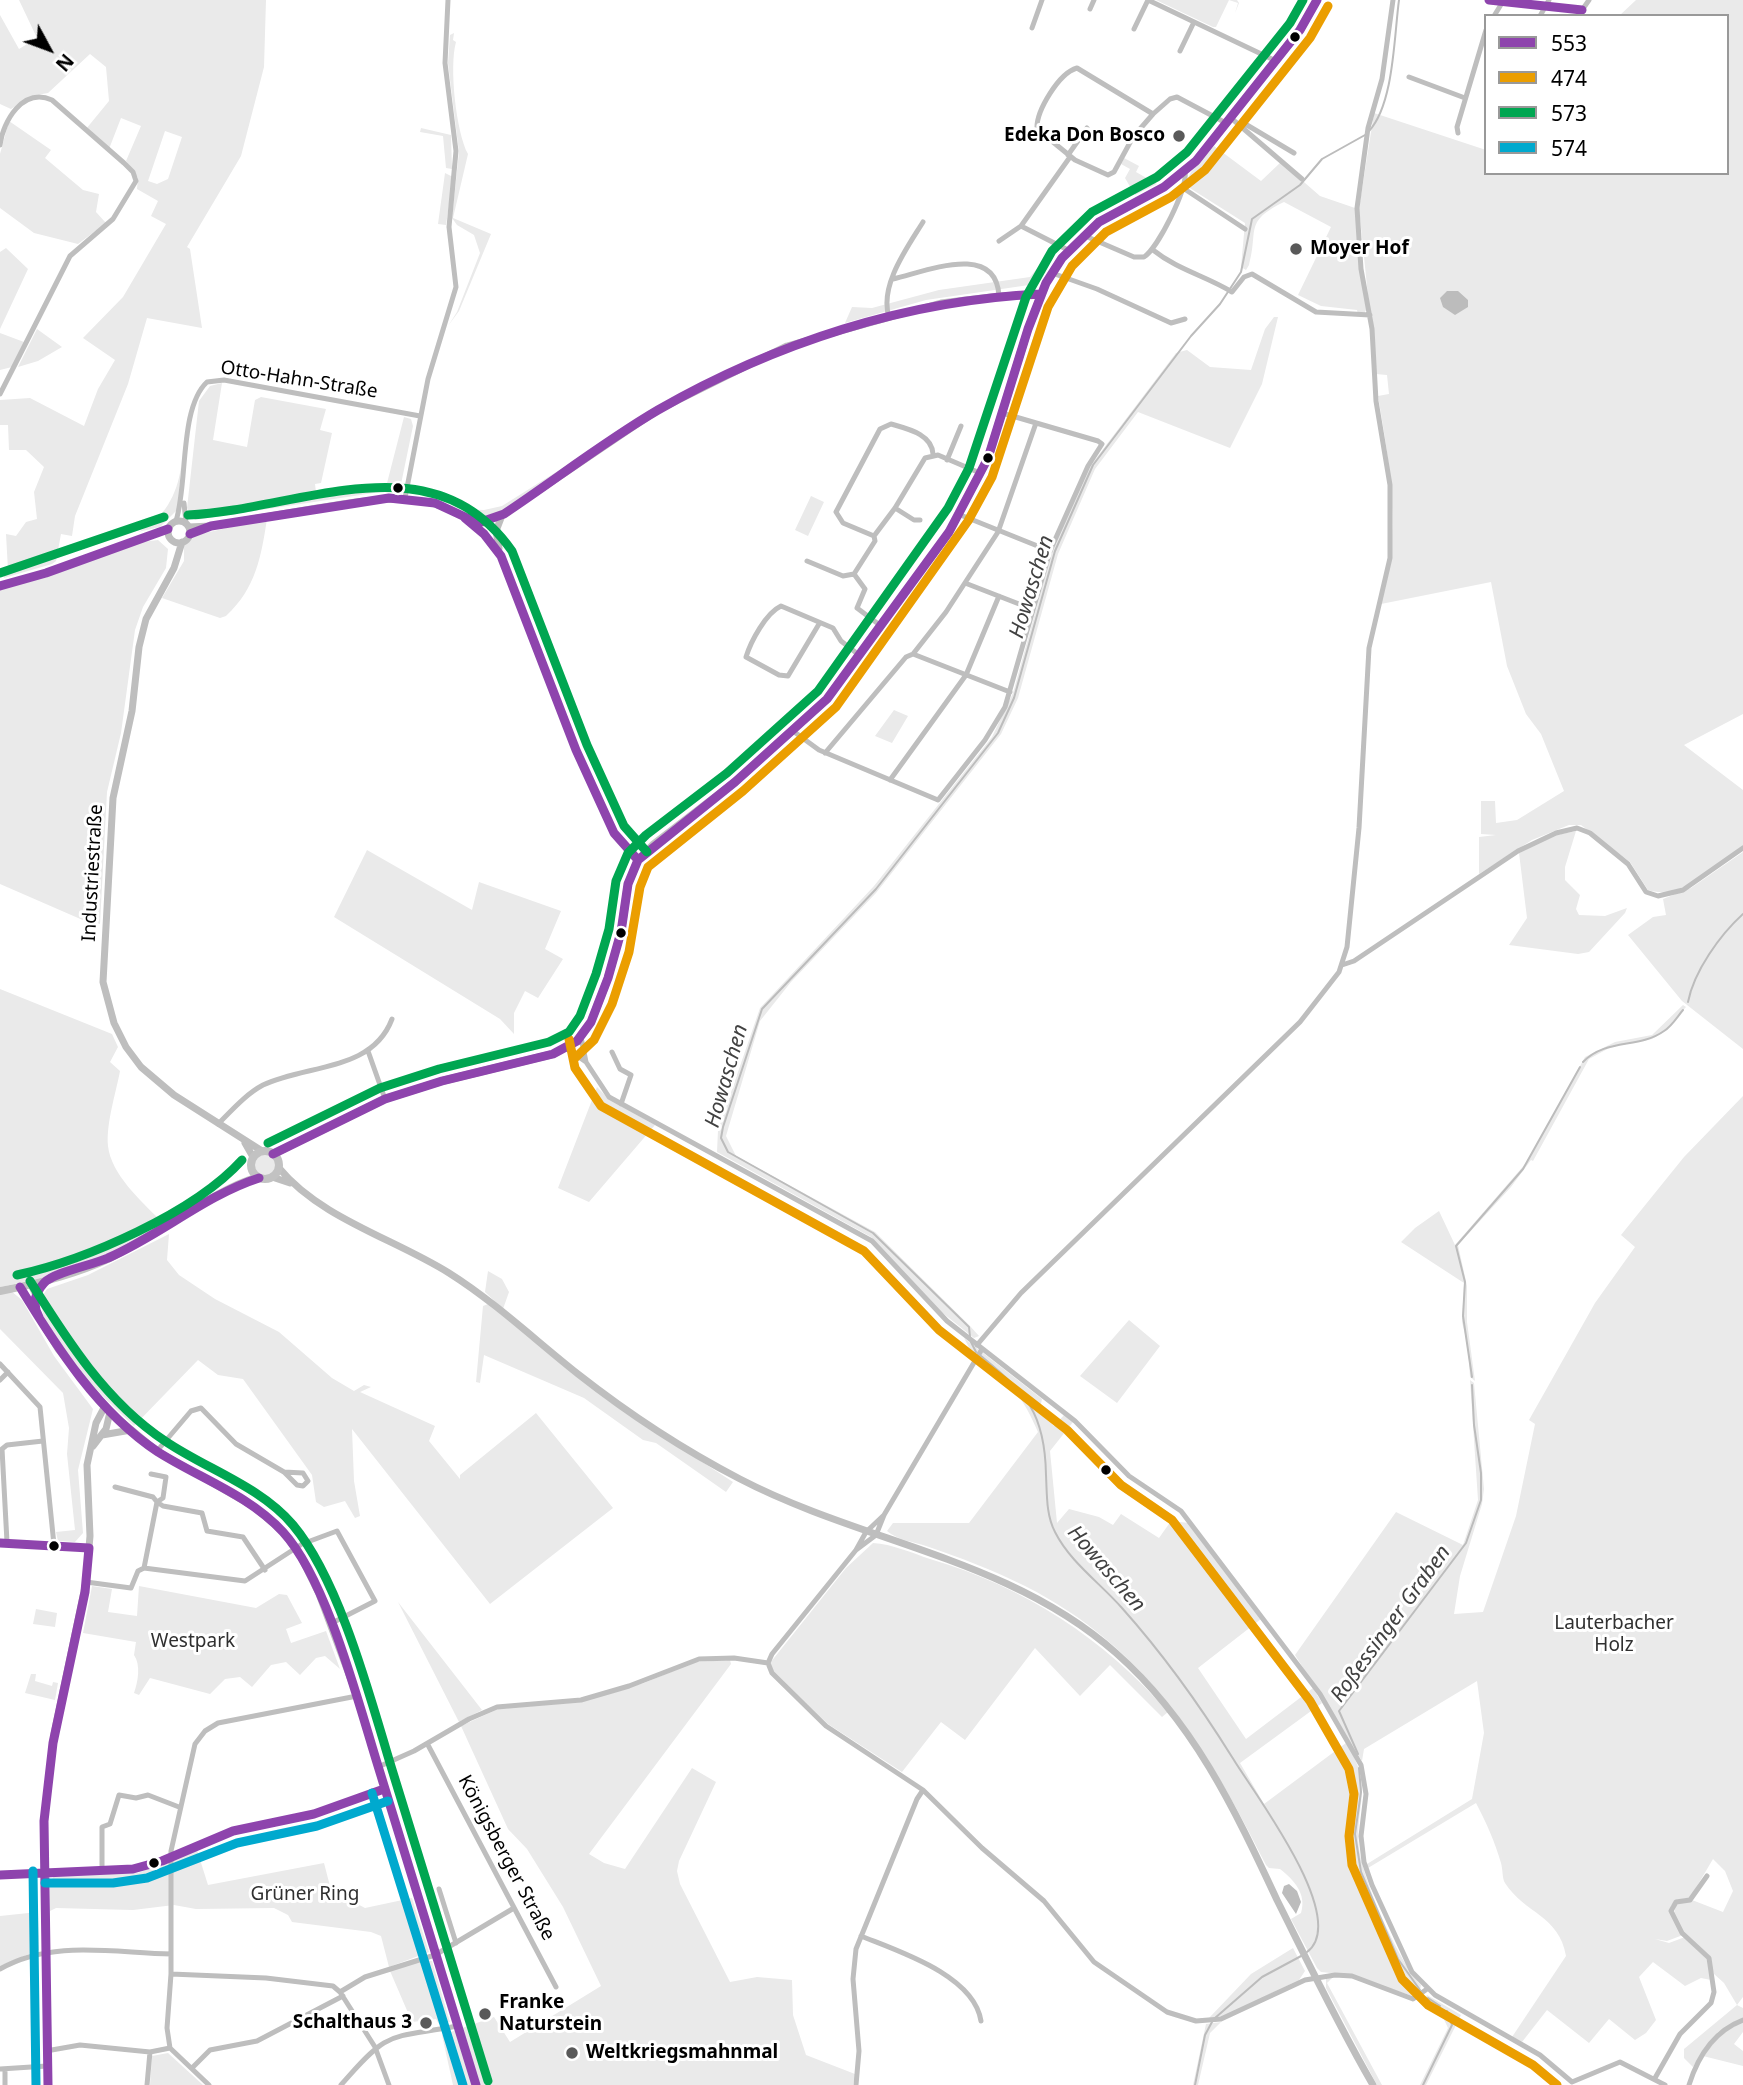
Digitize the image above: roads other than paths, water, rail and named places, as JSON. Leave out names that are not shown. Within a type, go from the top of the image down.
[{"type":"main road","points":[[229,1188],[251,1168],[253,1157],[262,1151],[273,1154],[295,1146],[385,1099],[567,1049],[580,1037],[591,1022],[608,978],[621,932],[626,890],[638,860],[762,758],[827,699],[949,532],[981,473],[1039,298],[1068,250],[1105,218],[1185,172],[1276,61],[1305,23],[1317,0]]},
{"type":"main road","points":[[0,1291],[45,1281],[109,1258],[229,1188],[259,1178],[272,1177],[295,1146]]},
{"type":"main road","points":[[273,1154],[279,1165]]},
{"type":"main road","points":[[251,1168],[259,1178]]},
{"type":"street","points":[[405,498],[428,379],[456,287],[449,228],[455,173],[455,132],[445,63],[448,0]]},
{"type":"street","points":[[1032,28],[1042,0]]},
{"type":"street","points":[[1090,9],[1094,0]]},
{"type":"street","points":[[1134,29],[1148,0],[1276,61]]},
{"type":"street","points":[[856,1550],[876,1535],[884,1515],[976,1358],[979,1347],[1021,1293],[1300,1022],[1323,995],[1342,965],[1352,909],[1369,648],[1387,578],[1392,540],[1390,485],[1376,401],[1370,316],[1361,270],[1357,208],[1368,128],[1382,79],[1395,16],[1393,0]]},
{"type":"street","points":[[1489,0],[1580,13],[1589,0]]},
{"type":"street","points":[[1541,14],[1549,0]]},
{"type":"street","points":[[1180,51],[1194,22]]},
{"type":"street","points":[[1458,133],[1465,98],[1484,36]]},
{"type":"street","points":[[1153,114],[1122,97],[1084,69],[1072,69],[1050,96],[1036,125],[1042,135],[1069,156],[1101,174],[1111,174],[1133,137],[1153,114],[1170,99],[1177,97],[1229,121],[1247,125],[1294,153]]},
{"type":"street","points":[[1409,77],[1465,98]]},
{"type":"street","points":[[0,145],[3,125],[11,113],[29,100],[44,97],[52,100],[124,163],[133,172],[136,181],[113,219],[70,256],[0,394]]},
{"type":"street","points":[[1241,125],[1302,179]]},
{"type":"street","points":[[999,241],[1021,226],[1087,128]]},
{"type":"street","points":[[1083,235],[1134,257],[1144,257],[1153,250],[1183,188],[1185,172]]},
{"type":"street","points":[[1183,188],[1245,229]]},
{"type":"street","points":[[889,317],[885,302],[893,279],[923,222]]},
{"type":"street","points":[[1021,226],[1068,250]]},
{"type":"street","points":[[1153,250],[1190,274],[1233,292],[1246,276],[1252,274],[1316,312],[1370,316]]},
{"type":"street","points":[[893,279],[950,264],[968,264],[993,274],[997,279],[999,296]]},
{"type":"street","points":[[1052,273],[1171,323],[1185,319]]},
{"type":"street","points":[[484,534],[503,516],[676,400],[787,346],[941,303],[999,296],[1039,298]]},
{"type":"street","name":"Otto-Hahn-Straße","points":[[176,521],[183,496],[190,419],[202,387],[214,379],[420,416]]},
{"type":"street","points":[[793,731],[825,753],[938,800],[994,727],[1010,692],[1050,551],[1088,466],[1100,447],[1098,440],[1002,413]]},
{"type":"street","points":[[825,753],[906,657],[913,654],[998,532],[1036,422]]},
{"type":"street","points":[[874,536],[840,521],[837,509],[842,492],[880,429],[887,425],[928,438],[933,445],[933,454]]},
{"type":"street","points":[[947,460],[961,426]]},
{"type":"street","points":[[807,561],[844,576],[854,574],[875,541],[874,536],[895,508],[925,458],[933,454],[981,473]]},
{"type":"street","name":"Otto-Hahn-Straße","points":[[183,496],[188,528]]},
{"type":"street","points":[[0,586],[46,573],[144,538],[174,538],[188,528],[334,505],[405,498],[435,503],[471,522],[501,556]]},
{"type":"street","points":[[895,508],[914,520],[920,520]]},
{"type":"street","points":[[958,514],[1050,551]]},
{"type":"street","points":[[471,522],[483,523],[503,516]]},
{"type":"street","points":[[503,516],[496,537],[501,556],[576,750],[618,839],[638,860]]},
{"type":"street","points":[[174,538],[176,521],[188,528]]},
{"type":"street","name":"Industriestraße","points":[[174,538],[176,561],[146,619],[139,646],[132,711],[113,798],[103,982],[114,1023],[132,1056],[162,1086],[262,1151]]},
{"type":"street","points":[[854,574],[865,589],[858,608],[881,626]]},
{"type":"street","points":[[965,583],[1032,608]]},
{"type":"street","points":[[890,780],[966,676],[999,596]]},
{"type":"street","points":[[819,624],[788,676],[779,675],[746,657],[776,608],[783,607],[835,630],[841,641],[859,655]]},
{"type":"street","points":[[913,654],[1010,692]]},
{"type":"street","points":[[1342,965],[1350,964],[1518,851],[1556,832],[1577,828],[1590,833],[1629,864],[1646,892],[1658,896],[1683,890],[1743,848]]},
{"type":"street","points":[[218,1124],[264,1085],[368,1051],[384,1035],[392,1019]]},
{"type":"street","points":[[580,1037],[586,1062],[604,1092],[621,1104],[872,1241],[938,1312],[1075,1421],[1129,1476],[1181,1511],[1320,1694],[1357,1758],[1365,1778],[1361,1846],[1368,1875],[1406,1961],[1427,1989],[1464,2014],[1541,2055],[1572,2082],[1618,2062],[1656,2078],[1665,2085]]},
{"type":"street","points":[[567,1049],[586,1062]]},
{"type":"street","points":[[368,1051],[385,1099]]},
{"type":"street","points":[[612,1052],[620,1069],[631,1074],[621,1104]]},
{"type":"street","name":"Industriestraße","points":[[239,1137],[253,1157]]},
{"type":"street","points":[[279,1165],[294,1184]]},
{"type":"street","points":[[272,1177],[294,1184],[456,1278],[609,1398],[670,1440],[745,1482],[866,1532],[987,1573],[1030,1594],[1096,1636],[1146,1681],[1173,1712],[1207,1761],[1245,1831],[1315,1977],[1373,2085]]},
{"type":"street","points":[[34,1308],[36,1295],[45,1281]]},
{"type":"street","points":[[31,1284],[36,1295]]},
{"type":"street","points":[[20,1287],[58,1349],[108,1409],[157,1451],[247,1502],[276,1525],[296,1549],[309,1572],[357,1696],[476,2085]]},
{"type":"street","points":[[0,1364],[39,1403],[54,1545]]},
{"type":"street","points":[[0,1380],[8,1372]]},
{"type":"street","points":[[157,1451],[191,1411],[201,1408],[236,1444],[284,1472]]},
{"type":"street","points":[[93,1446],[108,1424],[108,1409]]},
{"type":"street","points":[[48,2085],[44,1821],[50,1761],[86,1582],[89,1548],[86,1475],[96,1423],[108,1409]]},
{"type":"street","points":[[102,1436],[131,1430]]},
{"type":"street","points":[[43,1441],[4,1447],[3,1543],[89,1548]]},
{"type":"street","points":[[144,1568],[157,1502],[163,1498],[166,1478],[151,1474]]},
{"type":"street","points":[[115,1487],[153,1497],[163,1506],[202,1513],[207,1531],[243,1537],[265,1570]]},
{"type":"street","points":[[768,1663],[856,1550],[866,1532],[884,1515]]},
{"type":"street","points":[[86,1582],[131,1588],[138,1571],[144,1568],[241,1581],[265,1570],[296,1549],[335,1531],[340,1532],[375,1599],[373,1605],[330,1623]]},
{"type":"street","points":[[378,1766],[428,1745],[460,1724],[497,1707],[566,1703],[602,1694],[699,1659],[734,1658],[768,1663]]},
{"type":"street","points":[[768,1663],[772,1673],[826,1726],[923,1790],[982,1848],[1044,1900],[1100,1967],[1167,2012],[1186,2019],[1218,2020],[1315,1977],[1352,1976],[1413,1999],[1427,1989]]},
{"type":"street","points":[[209,2085],[170,2048],[167,2021],[171,1974],[171,1857],[179,1807],[193,1749],[209,1728],[222,1722],[357,1696]]},
{"type":"street","name":"Königsberger Straße","points":[[428,1745],[555,1987]]},
{"type":"street","points":[[0,1875],[132,1869],[171,1857],[233,1831],[314,1814],[384,1789]]},
{"type":"street","points":[[856,2085],[859,2051],[853,1970],[861,1936],[923,1790]]},
{"type":"street","points":[[102,1871],[102,1827],[110,1824],[119,1795],[136,1798],[148,1795],[179,1807]]},
{"type":"street","points":[[1656,2078],[1680,2034],[1706,2010],[1713,1997],[1709,1958],[1682,1933],[1671,1911],[1676,1902],[1689,1900],[1707,1877]]},
{"type":"street","points":[[439,1889],[456,1943]]},
{"type":"street","points":[[192,2068],[210,2050],[257,2041],[342,1994],[365,1977],[435,1955],[514,1908]]},
{"type":"street","points":[[861,1936],[941,1972],[969,1998],[981,2021]]},
{"type":"street","points":[[0,1969],[20,1959],[46,1952],[87,1950],[171,1954]]},
{"type":"street","points":[[171,1974],[302,1981],[333,1986],[342,1994],[375,2047],[389,2085]]},
{"type":"street","points":[[1689,2085],[1700,2058],[1712,2040],[1725,2028],[1743,2020]]},
{"type":"street","points":[[341,2085],[375,2047],[405,2032],[457,2026]]},
{"type":"street","points":[[46,2050],[80,2045],[150,2052],[170,2048]]},
{"type":"street","points":[[147,2085],[150,2052]]},
{"type":"street","points":[[5,2085],[2,2069],[47,2066]]},
{"type":"waterway","name":"Howaschen","points":[[1369,131],[1384,104],[1388,87],[1399,0]]},
{"type":"waterway","name":"Howaschen","points":[[970,1337],[969,1327],[873,1233],[728,1152],[721,1138],[723,1127],[762,1009],[876,889],[998,733],[1014,698],[1055,551],[1093,465],[1191,336],[1220,304],[1241,272],[1252,219],[1300,185],[1322,159],[1365,135]]},
{"type":"waterway","name":"Roßessinger Graben","points":[[1688,1002],[1696,978],[1709,954],[1743,914]]},
{"type":"waterway","name":"Roßessinger Graben","points":[[1583,1062],[1612,1046],[1654,1037],[1670,1027],[1683,1010]]},
{"type":"waterway","name":"Roßessinger Graben","points":[[1472,1377],[1463,1316],[1465,1282],[1456,1246],[1523,1169],[1580,1067]]},
{"type":"waterway","name":"Howaschen","points":[[971,1342],[976,1352]]},
{"type":"waterway","name":"Howaschen","points":[[981,1356],[1022,1394],[1037,1420],[1045,1454],[1048,1512],[1061,1543],[1137,1625],[1180,1680],[1277,1825],[1294,1855],[1317,1913],[1317,1936],[1307,1952]]},
{"type":"waterway","name":"Roßessinger Graben","points":[[1358,1754],[1339,1711],[1466,1543],[1481,1500],[1481,1473],[1472,1385]]},
{"type":"waterway","name":"Roßessinger Graben","points":[[1359,1768],[1361,1792],[1355,1834],[1361,1872],[1398,1959],[1420,1990]]},
{"type":"waterway","name":"Howaschen","points":[[1215,2018],[1262,1977],[1303,1955]]},
{"type":"waterway","points":[[1428,1998],[1440,2006]]},
{"type":"waterway","points":[[1423,2085],[1452,2025],[1447,2011]]},
{"type":"waterway","name":"Howaschen","points":[[1195,2085],[1205,2035],[1212,2022]]},
{"type":"place","name":"Edeka Don Bosco","points":[[1179,136]]},
{"type":"place","name":"Moyer Hof","points":[[1296,249]]},
{"type":"place","name":"Franke Naturstein","points":[[485,2014]]},
{"type":"place","name":"Schalthaus 3","points":[[426,2023]]},
{"type":"place","name":"Weltkriegsmahnmal","points":[[572,2053]]},
{"type":"park label","name":"Lauterbacher Holz","points":[[1614,1635]]},
{"type":"park label","name":"Westpark","points":[[193,1642]]},
{"type":"park label","name":"Grüner Ring","points":[[305,1895]]}]
